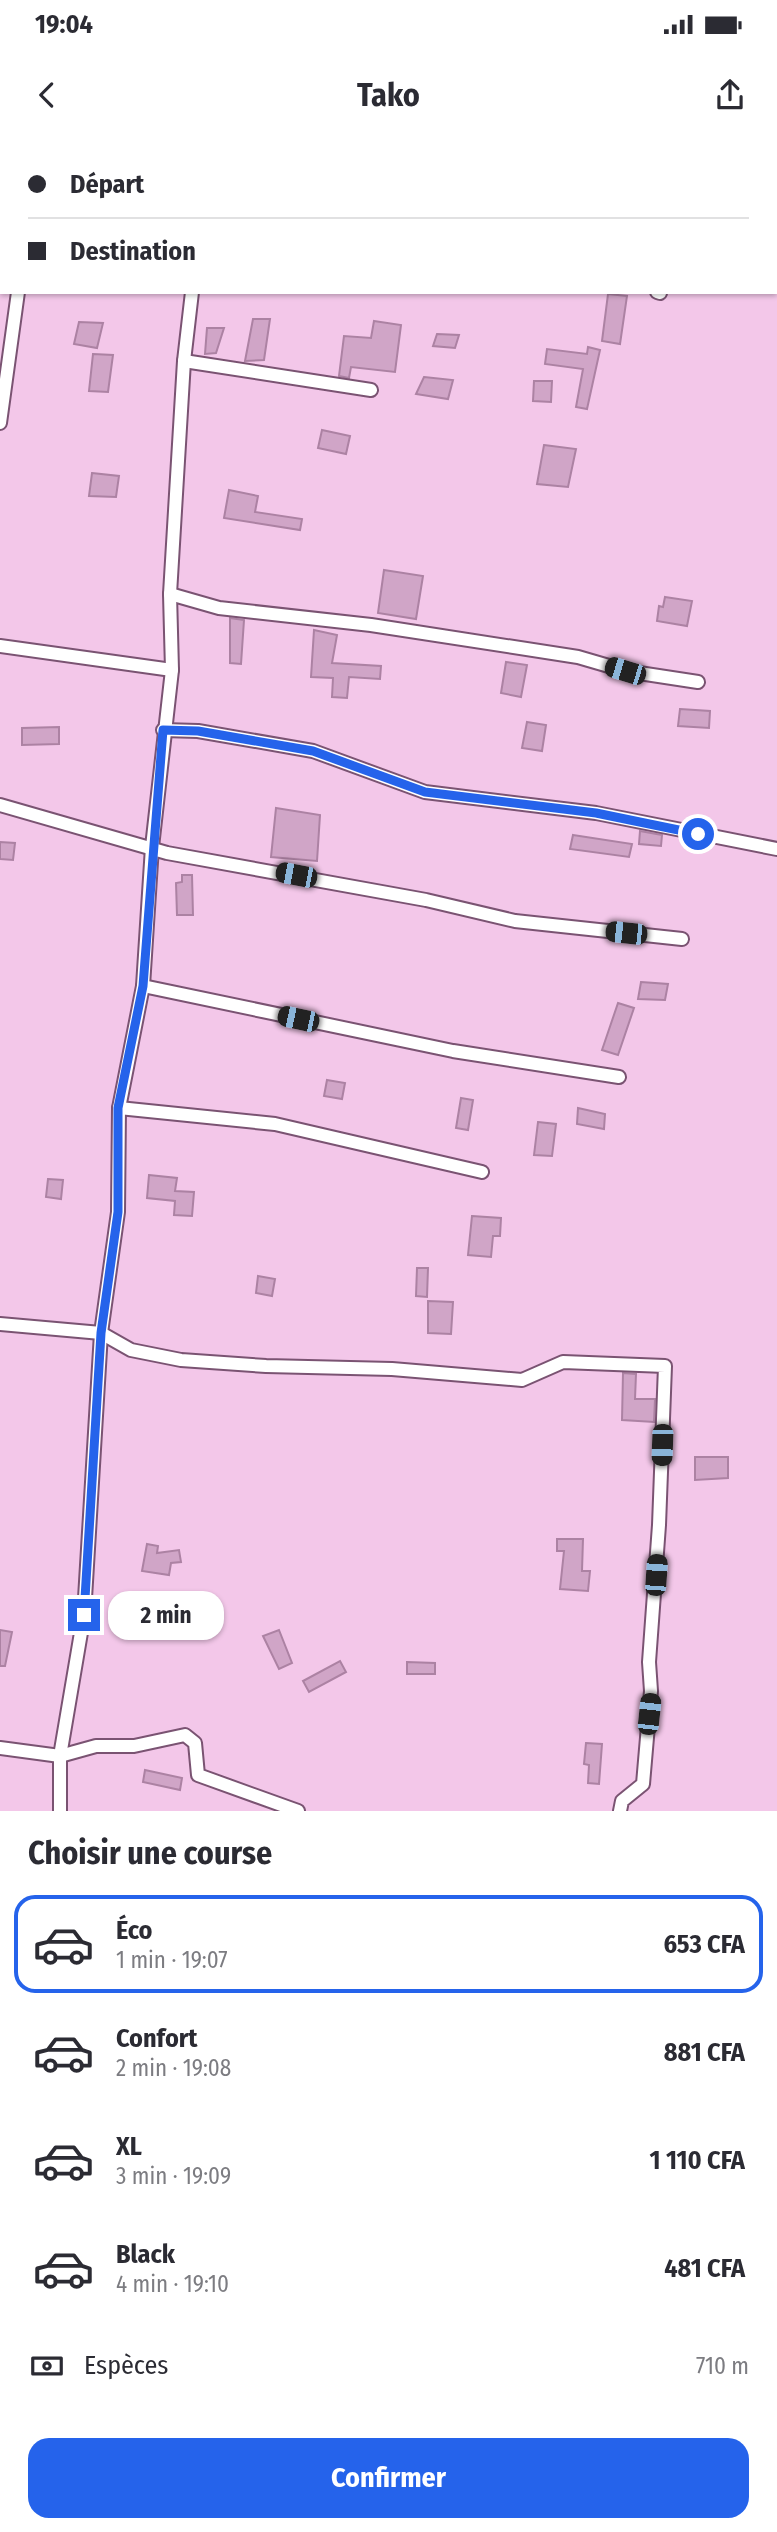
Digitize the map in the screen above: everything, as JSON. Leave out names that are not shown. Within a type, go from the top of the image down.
[{"type":"street","points":[[0,423],[2,388],[18,294]]},
{"type":"street","points":[[60,1811],[60,1756],[84,1615],[101,1333],[118,1212],[118,1108],[143,986],[152,847],[163,730],[172,670],[170,594],[184,361],[192,294]]},
{"type":"street","points":[[184,361],[371,390]]},
{"type":"street","points":[[170,594],[219,608],[371,625],[578,657],[625,671],[698,682]]},
{"type":"street","points":[[0,646],[172,670]]},
{"type":"street","points":[[163,730],[198,731],[313,751],[425,792],[596,813],[777,849]]},
{"type":"street","points":[[0,805],[167,853],[413,898],[514,921],[681,939]]},
{"type":"street","points":[[143,986],[453,1051],[619,1077]]},
{"type":"street","points":[[118,1108],[275,1124],[482,1172]]},
{"type":"street","points":[[0,1324],[101,1333],[131,1350],[181,1360],[266,1366],[392,1369],[522,1380],[563,1362],[665,1366],[659,1525],[649,1662],[652,1691],[643,1784],[622,1801],[620,1811]]},
{"type":"street","points":[[0,1748],[60,1756],[96,1746],[134,1746],[185,1735],[195,1743],[198,1775],[298,1811]]},
{"type":"building","points":[[608,294],[627,296],[620,344],[602,341]]},
{"type":"building","points":[[253,319],[270,319],[264,360],[245,361]]},
{"type":"building","points":[[374,321],[401,325],[395,372],[351,367],[349,378],[339,376],[344,336],[371,338]]},
{"type":"building","points":[[79,322],[103,323],[97,348],[74,344]]},
{"type":"building","points":[[207,328],[224,328],[216,353],[205,354]]},
{"type":"building","points":[[437,334],[459,335],[455,348],[433,346]]},
{"type":"building","points":[[588,347],[600,350],[587,409],[576,407],[583,369],[545,364],[547,349],[587,354]]},
{"type":"building","points":[[93,354],[113,355],[108,392],[89,391]]},
{"type":"building","points":[[424,377],[453,380],[448,399],[416,394]]},
{"type":"building","points":[[534,381],[552,381],[551,402],[533,401]]},
{"type":"building","points":[[322,430],[350,436],[346,454],[318,448]]},
{"type":"building","points":[[544,445],[576,449],[568,487],[537,484]]},
{"type":"building","points":[[92,473],[119,476],[116,497],[89,496]]},
{"type":"building","points":[[229,490],[258,496],[255,512],[302,519],[300,530],[224,518]]},
{"type":"building","points":[[384,570],[423,576],[416,619],[378,613]]},
{"type":"building","points":[[665,597],[692,601],[687,626],[657,621],[659,606],[663,607]]},
{"type":"building","points":[[230,618],[244,620],[241,664],[230,663]]},
{"type":"building","points":[[314,630],[337,635],[332,663],[381,666],[380,679],[349,677],[347,698],[332,697],[333,678],[311,677]]},
{"type":"building","points":[[506,662],[527,665],[521,697],[501,693]]},
{"type":"building","points":[[680,709],[710,711],[709,728],[678,726]]},
{"type":"building","points":[[527,722],[546,725],[542,751],[522,748]]},
{"type":"building","points":[[59,727],[59,744],[22,745],[22,728]]},
{"type":"building","points":[[276,808],[320,815],[317,861],[271,857]]},
{"type":"building","points":[[640,831],[662,835],[661,846],[639,844]]},
{"type":"building","points":[[573,835],[632,844],[629,857],[570,849]]},
{"type":"building","points":[[0,842],[15,843],[13,860],[0,859]]},
{"type":"building","points":[[182,875],[192,875],[193,915],[177,915],[176,883],[182,882]]},
{"type":"building","points":[[641,982],[668,984],[665,1000],[638,999]]},
{"type":"building","points":[[618,1003],[634,1008],[618,1055],[602,1050]]},
{"type":"building","points":[[327,1080],[345,1083],[342,1099],[324,1096]]},
{"type":"building","points":[[461,1098],[473,1100],[468,1130],[456,1128]]},
{"type":"building","points":[[578,1108],[605,1114],[604,1129],[577,1124]]},
{"type":"building","points":[[538,1122],[556,1124],[552,1156],[534,1155]]},
{"type":"building","points":[[149,1175],[177,1178],[175,1191],[194,1192],[192,1216],[174,1215],[175,1201],[147,1198]]},
{"type":"building","points":[[48,1179],[63,1180],[61,1199],[46,1197]]},
{"type":"building","points":[[472,1216],[501,1218],[500,1236],[493,1236],[491,1257],[468,1255]]},
{"type":"building","points":[[417,1268],[428,1268],[427,1297],[416,1296]]},
{"type":"building","points":[[258,1276],[275,1279],[272,1296],[256,1293]]},
{"type":"building","points":[[428,1301],[453,1302],[451,1334],[428,1333]]},
{"type":"building","points":[[623,1373],[636,1374],[635,1399],[655,1399],[654,1422],[622,1420]]},
{"type":"building","points":[[695,1457],[728,1457],[728,1478],[695,1480]]},
{"type":"building","points":[[557,1539],[583,1539],[582,1571],[590,1571],[588,1591],[560,1589],[564,1551],[557,1551]]},
{"type":"building","points":[[147,1544],[158,1546],[157,1553],[179,1550],[181,1562],[171,1563],[169,1575],[142,1571]]},
{"type":"building","points":[[0,1630],[12,1632],[5,1666],[0,1666]]},
{"type":"building","points":[[279,1630],[292,1663],[279,1669],[263,1636]]},
{"type":"building","points":[[340,1661],[346,1672],[309,1692],[303,1681]]},
{"type":"building","points":[[407,1662],[435,1663],[435,1674],[407,1674]]},
{"type":"building","points":[[586,1743],[602,1744],[599,1784],[588,1783],[589,1765],[584,1764]]},
{"type":"building","points":[[145,1770],[182,1778],[180,1790],[143,1782]]},
{"type":"route","points":[[84,1615],[94,1488],[101,1333],[118,1212],[118,1108],[143,986],[163,730],[198,731],[283,748],[313,751],[425,792],[596,813],[698,834]]}]
